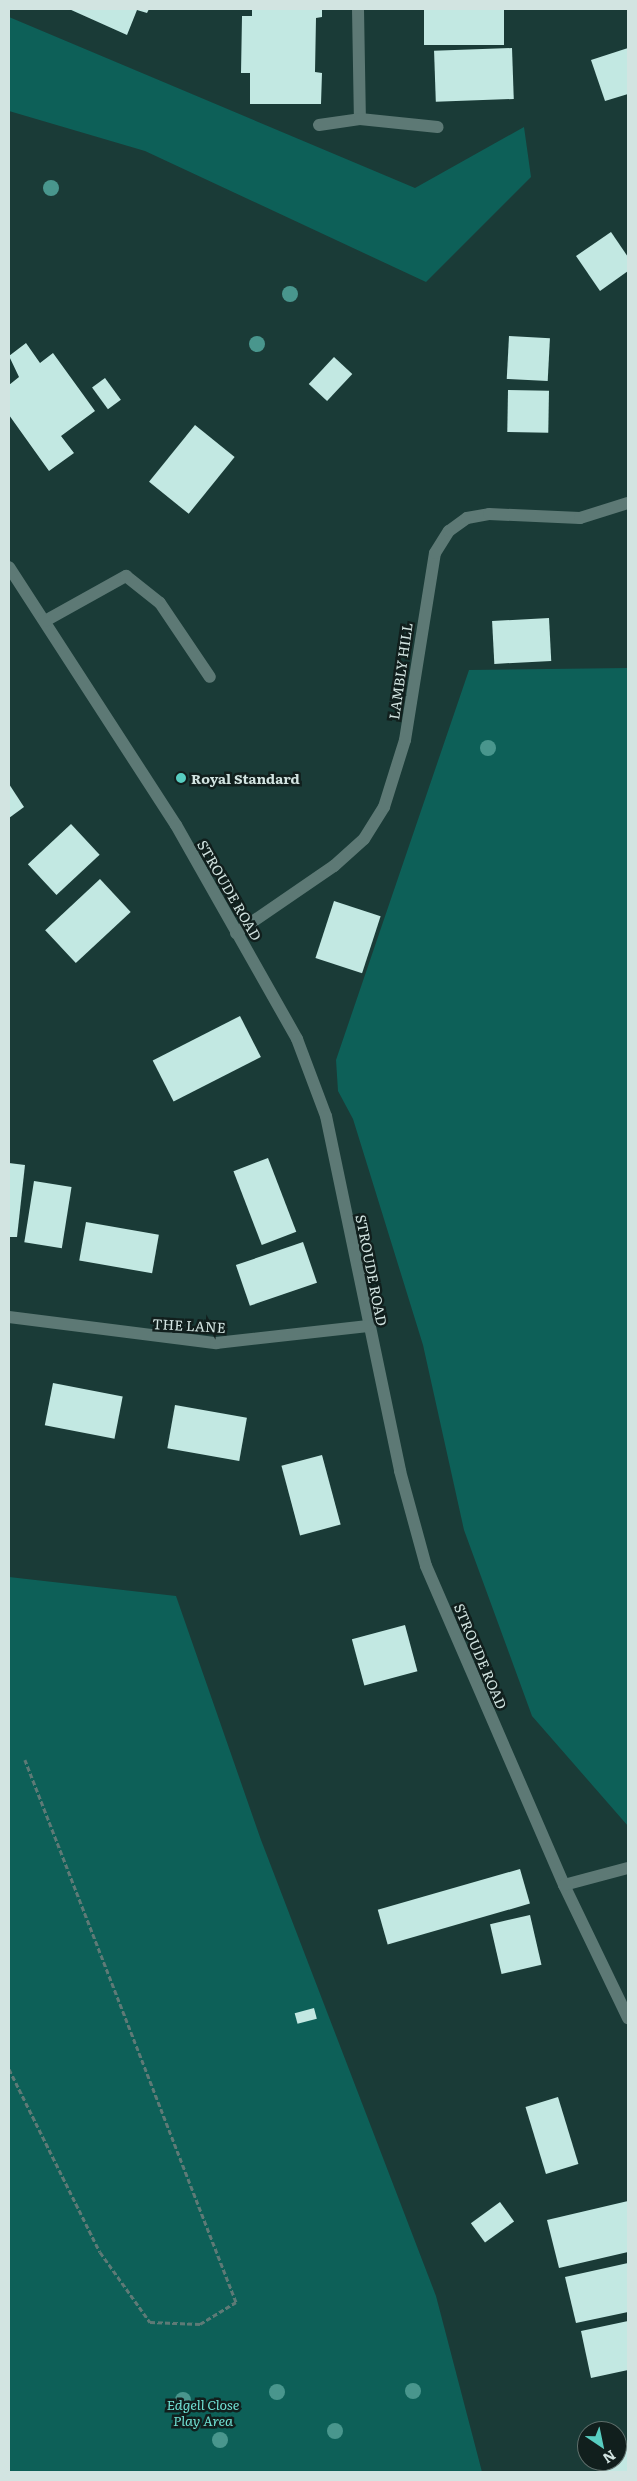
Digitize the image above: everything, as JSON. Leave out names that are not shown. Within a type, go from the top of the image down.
[{"type":"street","points":[[358,9],[360,119]]},
{"type":"street","points":[[319,125],[360,119],[438,127]]},
{"type":"street","name":"LAMBLY HILL","points":[[236,933],[334,866],[364,839],[384,807],[405,740],[433,560],[449,531],[467,518],[489,514],[580,518],[628,502]]},
{"type":"street","name":"STROUDE ROAD","points":[[9,567],[176,825],[236,933],[281,1007],[326,1116],[368,1326],[400,1472],[426,1566],[564,1885],[628,2018]]},
{"type":"street","points":[[45,621],[126,576],[160,603],[210,677]]},
{"type":"street","name":"THE LANE","points":[[9,1317],[216,1343],[368,1326]]},
{"type":"street","points":[[564,1885],[628,1868]]},
{"type":"path","points":[[9,2069],[100,2252],[150,2322],[200,2324],[236,2302],[25,1760]]},
{"type":"green space","points":[[9,17],[415,188],[524,127],[531,177],[426,282],[145,151],[9,111]]},
{"type":"green space","points":[[628,668],[628,1826],[532,1716],[464,1530],[423,1345],[353,1119],[338,1091],[336,1060],[469,670]]},
{"type":"green space","name":"Edgell Close Play Area","points":[[9,1577],[176,1596],[261,1840],[436,2296],[482,2472],[9,2472]]},
{"type":"building","points":[[69,9],[149,9],[147,13],[137,10],[127,35]]},
{"type":"building","points":[[252,9],[322,9],[322,17],[316,18],[315,72],[322,73],[321,104],[250,104],[250,73],[241,73],[242,16],[252,16]]},
{"type":"building","points":[[424,9],[504,9],[504,45],[424,45]]},
{"type":"building","points":[[512,48],[514,99],[436,102],[434,51]]},
{"type":"building","points":[[628,48],[628,94],[605,101],[591,60]]},
{"type":"building","points":[[611,232],[628,257],[628,271],[600,291],[576,256]]},
{"type":"building","points":[[509,336],[550,338],[548,381],[507,379]]},
{"type":"building","points":[[26,343],[40,363],[53,353],[95,411],[61,436],[74,453],[49,471],[9,415],[9,385],[19,377],[9,356]]},
{"type":"building","points":[[334,357],[352,374],[327,401],[309,384]]},
{"type":"building","points":[[105,378],[121,400],[108,409],[92,387]]},
{"type":"building","points":[[508,390],[549,391],[548,433],[507,432]]},
{"type":"building","points":[[195,425],[235,457],[189,514],[149,482]]},
{"type":"building","points":[[549,618],[551,661],[494,664],[492,621]]},
{"type":"building","points":[[9,784],[24,807],[9,818]]},
{"type":"building","points":[[71,824],[100,855],[56,895],[28,864]]},
{"type":"building","points":[[100,879],[131,912],[76,963],[45,930]]},
{"type":"building","points":[[334,901],[381,916],[362,973],[315,958]]},
{"type":"building","points":[[240,1016],[261,1057],[174,1101],[153,1060]]},
{"type":"building","points":[[268,1158],[296,1232],[262,1245],[233,1171]]},
{"type":"building","points":[[9,1163],[25,1165],[17,1237],[9,1237]]},
{"type":"building","points":[[34,1181],[72,1187],[62,1248],[24,1242]]},
{"type":"building","points":[[86,1222],[159,1235],[152,1273],[79,1260]]},
{"type":"building","points":[[303,1242],[317,1283],[250,1306],[236,1265]]},
{"type":"building","points":[[53,1383],[123,1397],[114,1439],[45,1425]]},
{"type":"building","points":[[175,1405],[247,1418],[239,1461],[167,1448]]},
{"type":"building","points":[[322,1455],[341,1525],[300,1535],[281,1466]]},
{"type":"building","points":[[405,1625],[417,1671],[364,1686],[352,1639]]},
{"type":"building","points":[[520,1869],[530,1904],[388,1944],[378,1910]]},
{"type":"building","points":[[530,1915],[541,1965],[502,1974],[490,1924]]},
{"type":"building","points":[[314,2008],[317,2019],[298,2024],[295,2013]]},
{"type":"building","points":[[558,2097],[578,2164],[546,2174],[525,2107]]},
{"type":"building","points":[[628,2201],[628,2252],[559,2268],[547,2220]]},
{"type":"building","points":[[500,2202],[514,2221],[485,2243],[471,2223]]},
{"type":"building","points":[[628,2263],[628,2312],[576,2323],[565,2277]]},
{"type":"building","points":[[628,2321],[628,2370],[591,2378],[581,2331]]},
{"type":"building","points":[[627,2444],[628,2472],[604,2472],[627,2471]]},
{"type":"place","name":"Royal Standard","points":[[181,778]]}]
